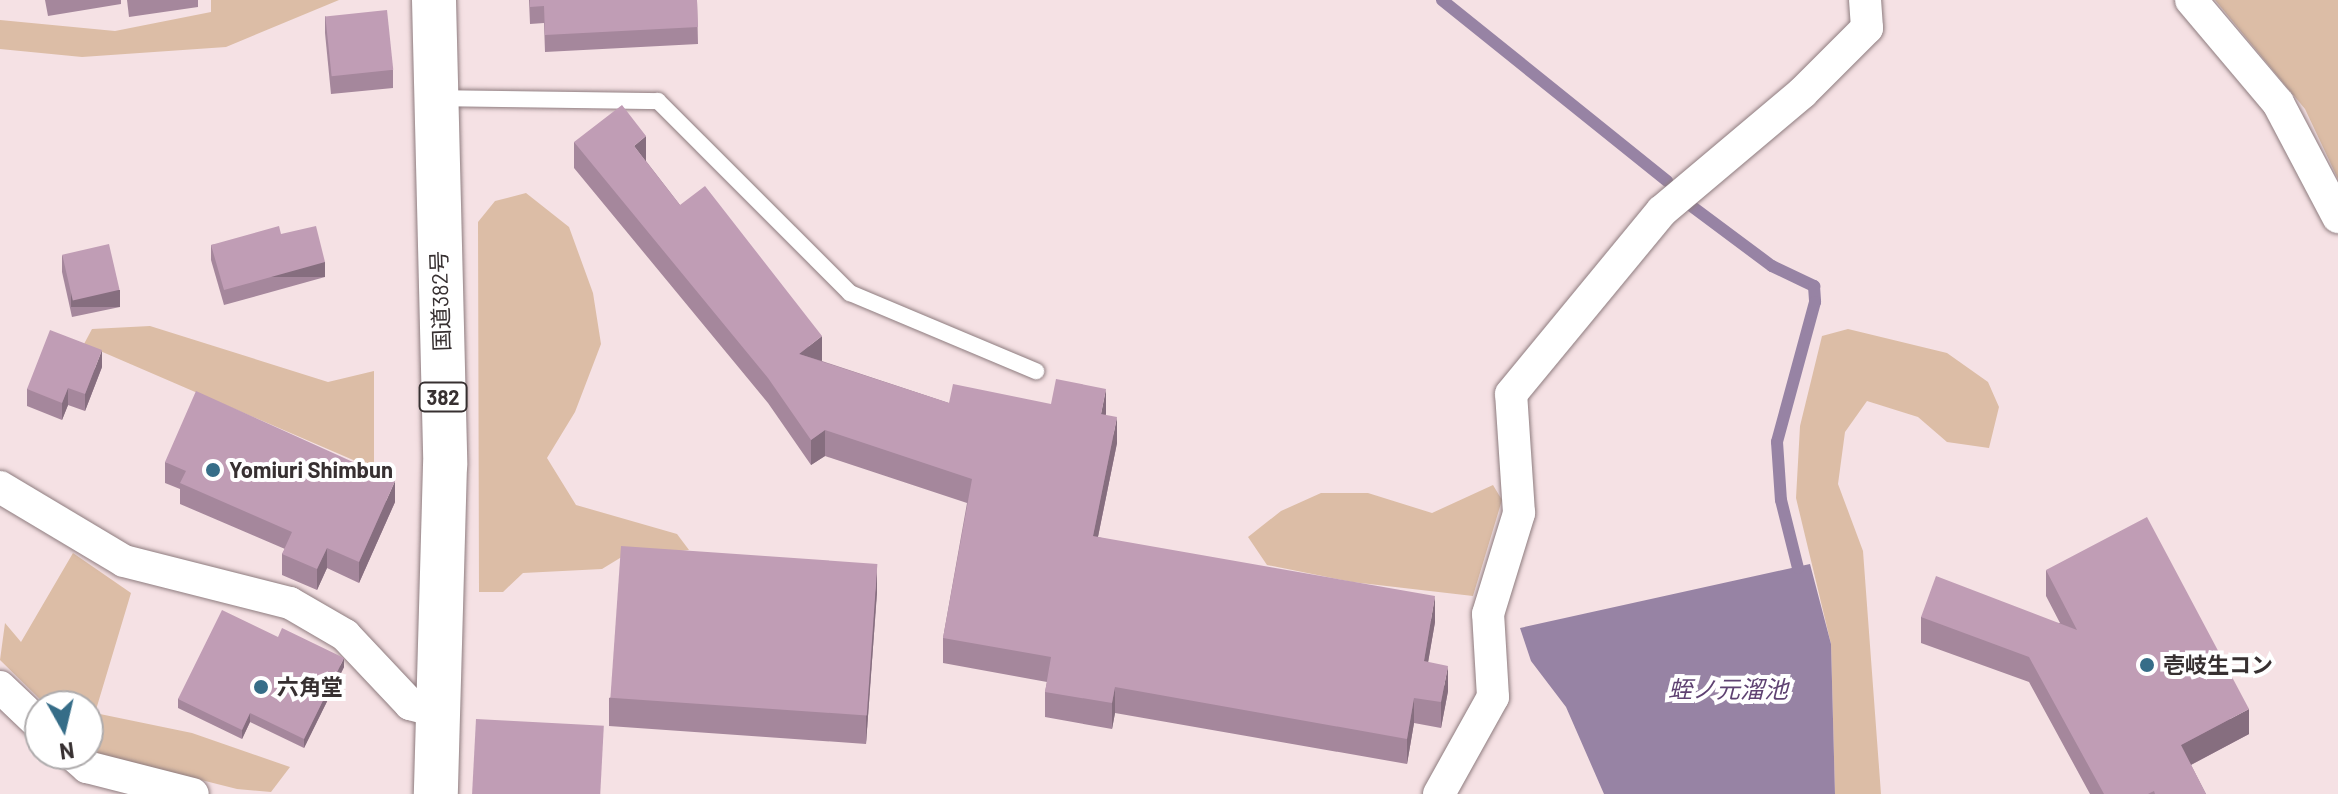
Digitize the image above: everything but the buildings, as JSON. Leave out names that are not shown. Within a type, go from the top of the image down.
[{"type":"highway","name":"国道382号","points":[[434,0],[445,465],[436,794]]},
{"type":"street","points":[[1439,794],[1493,697],[1488,614],[1519,513],[1511,394],[1662,211],[1802,93],[1867,28],[1865,0]]},
{"type":"street","points":[[2191,0],[2278,103],[2338,217]]},
{"type":"street","points":[[0,487],[124,561],[290,603],[345,635],[410,704],[440,712]]},
{"type":"street","points":[[0,687],[24,710]]},
{"type":"street","points":[[99,770],[193,794]]},
{"type":"lane","points":[[437,98],[658,101],[850,293],[1036,371]]},
{"type":"shaded area","points":[[211,0],[339,0],[226,47],[82,57],[0,49],[0,20],[115,31],[211,12]]},
{"type":"shaded area","points":[[2215,0],[2338,0],[2338,179],[2305,109]]},
{"type":"shaded area","points":[[526,193],[569,227],[593,293],[601,344],[575,412],[547,458],[576,505],[677,534],[689,550],[620,558],[602,569],[523,573],[503,592],[479,592],[478,222],[495,201]]},
{"type":"shaded area","points":[[150,326],[328,382],[374,371],[374,469],[84,344],[92,329]]},
{"type":"shaded area","points":[[1848,329],[1947,353],[1988,382],[1999,407],[1989,448],[1947,442],[1918,417],[1867,401],[1845,432],[1838,484],[1863,551],[1881,794],[1835,794],[1831,644],[1796,498],[1800,426],[1822,336]]},
{"type":"shaded area","points":[[1493,485],[1502,500],[1473,596],[1352,582],[1267,565],[1248,537],[1281,511],[1321,493],[1368,493],[1432,513]]},
{"type":"shaded area","points":[[73,553],[131,593],[102,690],[31,690],[0,660],[5,623],[21,642]]},
{"type":"shaded area","points":[[104,715],[192,733],[290,767],[271,792],[237,789],[104,756]]},
{"type":"water","name":"蛭ノ元溜池","points":[[1810,564],[1831,644],[1835,794],[1604,794],[1566,707],[1531,661],[1520,628]]},
{"type":"waterway","points":[[1442,0],[1667,181]]},
{"type":"waterway","points":[[1686,202],[1772,266],[1814,286],[1815,302],[1777,442],[1781,500],[1798,568]]},
{"type":"place","name":"Yomiuri Shimbun","points":[[213,470]]},
{"type":"place","name":"壱岐生コン","points":[[2147,665]]},
{"type":"place","name":"六角堂","points":[[261,687]]}]
